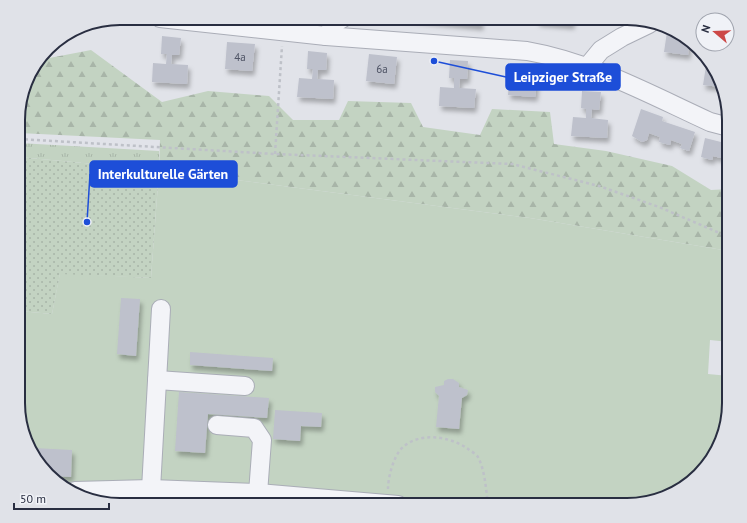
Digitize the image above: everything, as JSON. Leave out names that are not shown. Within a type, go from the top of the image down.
[{"type":"street","points":[[226,25],[326,36],[527,51],[550,55],[587,67],[710,122],[722,125]]},
{"type":"street","points":[[326,36],[335,25]]},
{"type":"street","points":[[587,67],[601,50],[622,37],[644,27]]},
{"type":"street","points":[[150,497],[161,309]]},
{"type":"street","points":[[157,380],[245,386]]},
{"type":"street","points":[[217,425],[254,428],[262,440],[258,493]]},
{"type":"street","points":[[82,491],[150,497],[258,493],[313,498]]},
{"type":"path","points":[[275,154],[283,31]]},
{"type":"path","points":[[25,140],[275,154],[512,164],[599,186],[659,207],[722,234]]},
{"type":"path","points":[[390,498],[389,475],[400,450],[417,439],[438,437],[459,442],[478,456],[487,498]]},
{"type":"green space","points":[[91,50],[162,102],[208,91],[269,96],[293,120],[339,120],[348,101],[411,103],[423,127],[480,135],[492,109],[550,112],[554,144],[606,151],[672,166],[711,190],[722,189],[722,250],[530,218],[159,170],[160,140],[25,133],[26,107],[30,89],[47,58]]},
{"type":"green space","points":[[25,143],[159,151],[159,170],[25,158]]},
{"type":"green space","points":[[25,158],[159,170],[151,278],[60,274],[52,314],[25,312]]},
{"type":"green space","points":[[159,170],[530,218],[722,250],[722,341],[710,340],[708,374],[722,375],[722,410],[717,434],[709,451],[702,461],[680,482],[658,493],[634,498],[113,498],[89,493],[72,485],[48,466],[32,440],[25,410],[25,312],[52,314],[60,273],[151,278]]},
{"type":"building","points":[[667,34],[688,48],[688,55],[664,52]]},
{"type":"building","points":[[162,36],[181,38],[179,55],[172,55],[171,64],[188,65],[187,84],[152,82],[153,63],[166,64],[167,54],[161,54]]},
{"type":"building","points":[[227,42],[255,44],[252,71],[225,69]]},
{"type":"building","points":[[308,51],[327,53],[326,70],[318,70],[317,79],[334,80],[333,99],[297,97],[299,78],[312,79],[313,69],[307,69]]},
{"type":"building","points":[[369,54],[397,57],[394,84],[366,81]]},
{"type":"building","points":[[450,60],[468,61],[467,79],[460,79],[459,88],[476,89],[474,108],[439,106],[440,87],[454,88],[454,78],[449,78]]},
{"type":"building","points":[[706,67],[716,86],[703,85]]},
{"type":"building","points":[[510,68],[538,70],[535,97],[508,95]]},
{"type":"building","points":[[582,91],[601,92],[599,110],[592,109],[591,118],[608,120],[607,138],[571,136],[573,117],[586,118],[586,109],[581,108]]},
{"type":"building","points":[[641,109],[663,117],[662,121],[695,132],[689,151],[680,148],[682,144],[671,140],[670,145],[659,142],[660,137],[649,133],[647,140],[642,142],[632,136]]},
{"type":"building","points":[[705,138],[722,142],[722,158],[713,156],[712,160],[701,157]]},
{"type":"building","points":[[121,298],[140,299],[136,356],[117,354]]},
{"type":"building","points":[[190,352],[273,358],[272,371],[190,365]]},
{"type":"building","points":[[453,379],[459,383],[459,387],[468,390],[467,395],[462,398],[459,429],[436,427],[439,396],[435,392],[435,387],[444,385],[444,381]]},
{"type":"building","points":[[179,392],[269,398],[267,418],[208,414],[205,453],[175,451]]},
{"type":"building","points":[[275,410],[322,413],[321,427],[301,426],[300,441],[273,439]]},
{"type":"building","points":[[36,448],[72,450],[71,477],[60,476],[48,466]]},
{"type":"place","name":"Leipziger Straße","points":[[434,61]]},
{"type":"place","name":"Interkulturelle Gärten","points":[[87,222]]}]
